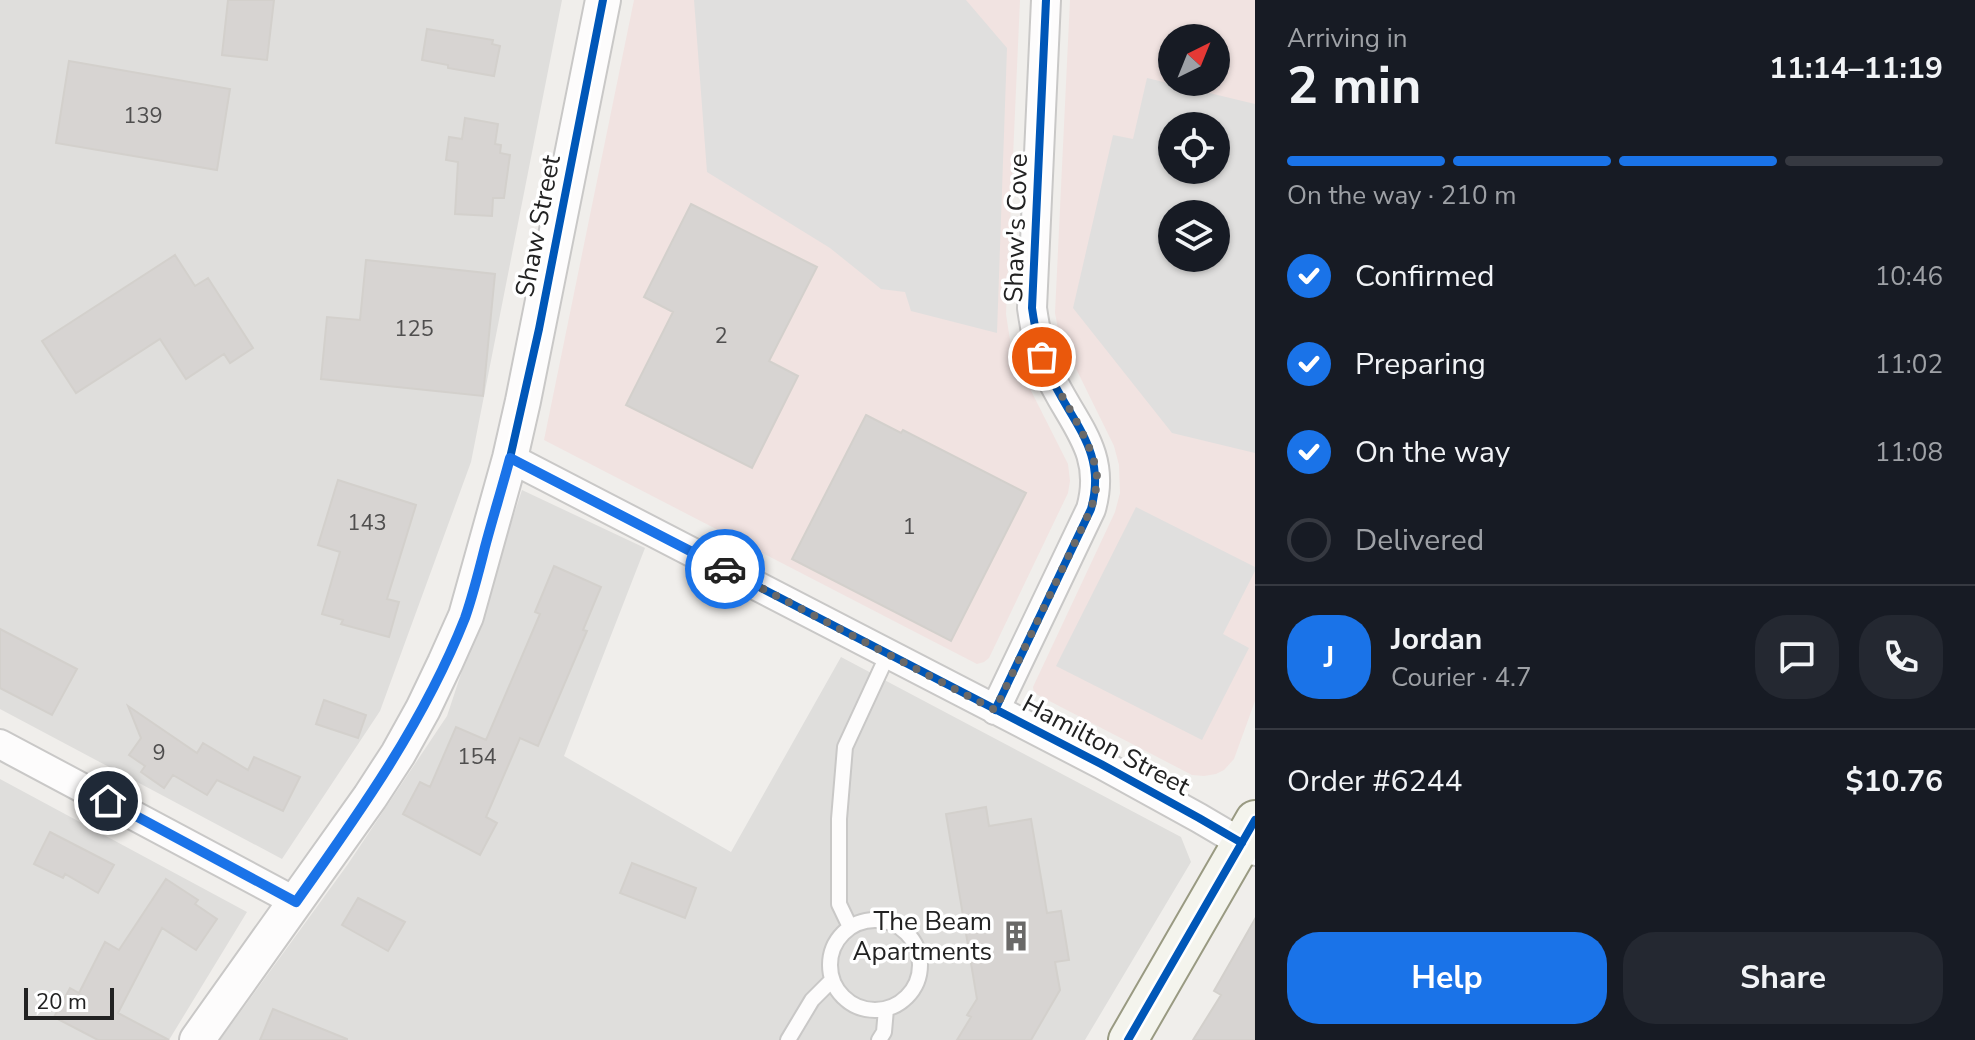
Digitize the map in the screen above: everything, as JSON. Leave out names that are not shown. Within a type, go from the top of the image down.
[{"type":"main road","points":[[1128,1040],[1251,838]]},
{"type":"street","name":"Shaw Street","points":[[197,1040],[398,754],[423,709],[466,616],[510,458],[539,329],[603,0]]},
{"type":"street","name":"Shaw's Cove","points":[[995,710],[1096,493],[1094,458],[1048,371],[1035,330],[1032,308],[1046,0]]},
{"type":"street","name":"Hamilton Street","points":[[510,458],[1150,790],[1251,838]]},
{"type":"street","points":[[0,744],[296,902]]},
{"type":"lane","points":[[850,927],[839,904],[839,819],[845,747],[888,654]]},
{"type":"lane","points":[[871,920],[886,921],[900,927],[911,938],[921,966],[918,981],[900,1004],[871,1011],[844,999],[835,988],[829,958],[834,944],[850,927],[871,920]]},
{"type":"lane","points":[[788,1040],[812,1000],[832,980]]},
{"type":"lane","points":[[879,1040],[884,1032],[886,1009]]},
{"type":"shaded area","points":[[0,0],[562,0],[471,462],[380,711],[282,859],[0,709]]},
{"type":"shaded area","points":[[634,0],[1020,0],[1006,314],[1012,353],[1068,464],[1070,481],[1068,493],[989,658],[984,662],[977,664],[544,440]]},
{"type":"shaded area","points":[[694,0],[966,0],[1007,48],[997,333],[911,311],[905,292],[881,289],[830,248],[707,172]]},
{"type":"shaded area","points":[[1070,0],[1255,0],[1255,701],[1234,759],[1216,774],[1192,775],[1034,693],[1033,687],[1115,512],[1120,493],[1119,465],[1114,446],[1059,334],[1055,313]]},
{"type":"shaded area","points":[[1147,78],[1158,81],[1158,96],[1222,96],[1255,104],[1255,453],[1172,433],[1073,308],[1113,135],[1133,139]]},
{"type":"shaded area","points":[[522,490],[645,548],[564,756],[731,852],[841,657],[1181,837],[1191,862],[1085,1040],[220,1040],[348,864],[447,716]]},
{"type":"shaded area","points":[[1136,507],[1255,567],[1223,634],[1249,648],[1202,740],[1056,666]]},
{"type":"shaded area","points":[[0,779],[247,912],[169,1040],[0,1040]]},
{"type":"building","points":[[228,0],[274,0],[267,60],[222,55]]},
{"type":"building","points":[[427,29],[493,40],[492,44],[500,46],[494,76],[422,60]]},
{"type":"building","points":[[69,61],[230,89],[217,170],[56,143]]},
{"type":"building","points":[[465,118],[498,124],[495,144],[501,145],[500,153],[510,155],[504,198],[493,198],[492,216],[455,214],[458,162],[446,160],[449,137],[462,139]]},
{"type":"building","points":[[691,204],[817,267],[769,361],[798,376],[752,468],[626,405],[673,312],[644,297]]},
{"type":"building","points":[[175,255],[195,286],[208,278],[253,348],[230,363],[224,354],[186,379],[160,339],[76,393],[42,341]]},
{"type":"building","points":[[366,260],[495,274],[483,396],[321,379],[327,317],[360,320]]},
{"type":"building","points":[[866,415],[901,433],[903,430],[1026,493],[951,641],[792,559]]},
{"type":"building","points":[[338,480],[416,505],[387,599],[399,602],[389,637],[341,624],[343,620],[322,614],[340,552],[318,545]]},
{"type":"building","points":[[554,566],[601,587],[583,630],[587,631],[538,746],[520,738],[486,817],[497,823],[480,855],[403,814],[420,782],[430,787],[456,727],[486,740],[540,614],[535,612]]},
{"type":"building","points":[[0,629],[77,669],[52,715],[0,688]]},
{"type":"building","points":[[324,700],[366,715],[358,738],[316,724]]},
{"type":"building","points":[[128,706],[197,753],[203,743],[248,770],[254,757],[300,777],[283,811],[217,780],[207,795],[173,775],[164,788],[141,772],[145,766],[129,755],[141,738]]},
{"type":"building","name":"The Beam Apartments","points":[[986,807],[989,826],[1031,819],[1047,913],[1061,911],[1069,960],[1055,962],[1060,990],[1031,1040],[957,1040],[971,1017],[967,1015],[977,999],[946,814]]},
{"type":"building","points":[[50,832],[114,865],[98,893],[65,874],[63,878],[34,864]]},
{"type":"building","points":[[632,863],[696,888],[685,918],[620,893]]},
{"type":"building","points":[[166,879],[198,900],[195,904],[217,919],[196,950],[162,928],[118,1013],[169,1040],[98,1040],[54,1017],[70,988],[79,993],[105,942],[119,950]]},
{"type":"building","points":[[358,898],[405,922],[388,951],[342,925]]},
{"type":"building","points":[[1255,919],[1255,1040],[1193,1040],[1221,995],[1214,991]]},
{"type":"building","points":[[273,1009],[347,1039],[347,1040],[260,1040]]},
{"type":"cycle path","points":[[603,0],[539,329],[510,458],[1101,764],[1242,843]]},
{"type":"cycle path","points":[[995,710],[1091,509],[1095,488],[1090,452],[1047,369],[1032,308],[1046,0]]},
{"type":"cycle path","points":[[1128,1040],[1255,820]]},
{"type":"way so far","points":[[725,569],[995,710],[1096,493],[1094,458],[1042,357]]},
{"type":"place","name":"The Beam Apartments","points":[[1016,936]]},
{"type":"route","points":[[108,801],[296,902],[370,797],[423,709],[466,616],[510,458],[725,569]]}]
